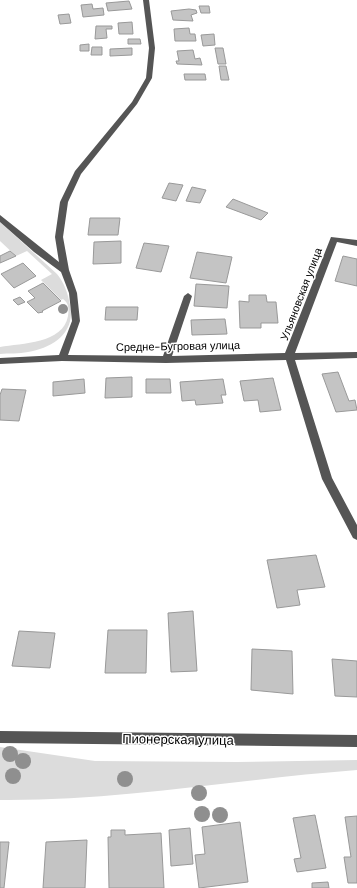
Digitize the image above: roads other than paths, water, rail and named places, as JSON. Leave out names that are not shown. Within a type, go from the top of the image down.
[{"type":"street","points":[[62,358],[76,321],[73,293],[65,270],[59,237],[64,202],[71,186],[89,159],[135,102],[149,78],[152,48],[146,0]]},
{"type":"street","points":[[0,218],[37,250],[65,270]]},
{"type":"street","name":"Ульяновская улица","points":[[289,356],[334,239],[357,243]]},
{"type":"street","points":[[166,360],[188,296]]},
{"type":"street","name":"Средне-Бугровая улица","points":[[0,360],[62,358],[166,360],[357,355]]},
{"type":"street","points":[[289,356],[327,479],[357,535]]},
{"type":"street","name":"Пионерская улица","points":[[0,737],[357,741]]}]
